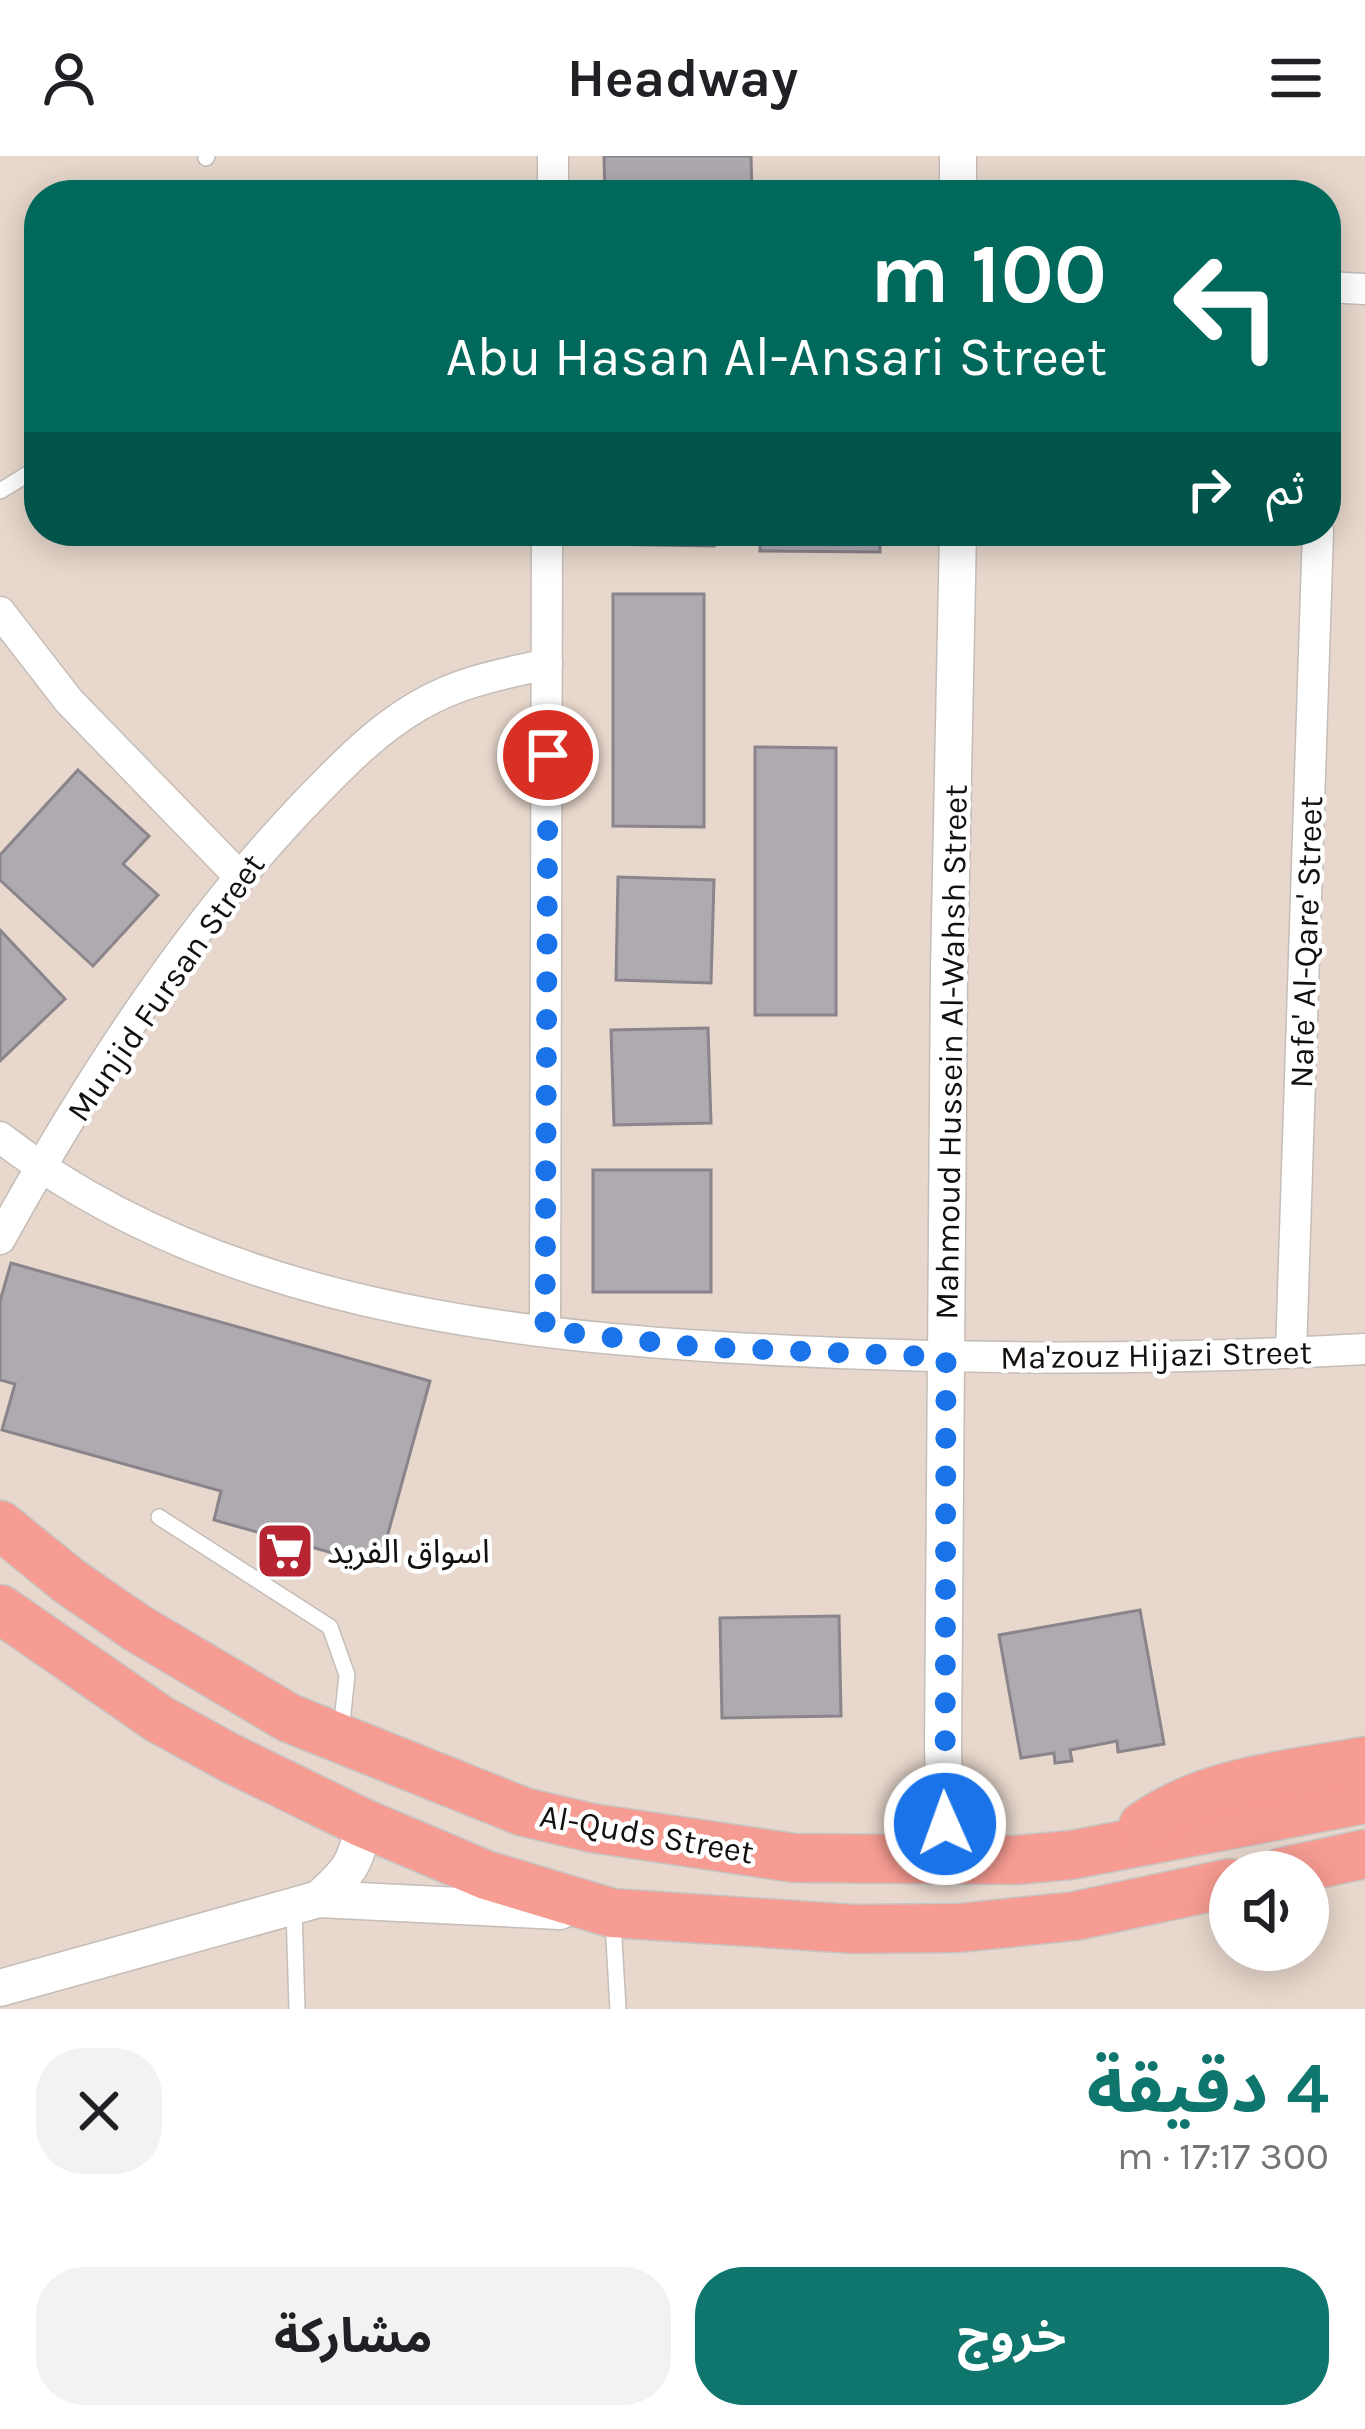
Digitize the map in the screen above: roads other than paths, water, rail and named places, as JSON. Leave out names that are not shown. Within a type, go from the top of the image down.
[{"type":"highway","name":"Al-Quds Street","points":[[0,1526],[137,1628],[289,1718],[524,1812],[592,1828],[794,1858],[946,1862],[1071,1855],[1365,1799]]},
{"type":"highway","points":[[0,1609],[159,1719],[363,1823],[486,1875],[612,1913],[854,1929],[959,1928],[1075,1916],[1209,1887]]},
{"type":"highway","points":[[1114,1846],[1169,1808],[1217,1788],[1365,1761]]},
{"type":"highway","points":[[1329,1862],[1365,1854]]},
{"type":"street","points":[[545,1330],[548,546]]},
{"type":"street","name":"Mahmoud Hussein Al-Wahsh Street","points":[[946,1862],[946,1357],[958,546]]},
{"type":"street","name":"Nafe' Al-Qare' Street","points":[[1292,1353],[1318,546]]},
{"type":"street","points":[[0,612],[69,700],[238,875]]},
{"type":"street","name":"Munjid Fursan Street","points":[[0,1240],[139,1013],[238,875],[357,750],[416,706],[464,683],[548,664]]},
{"type":"street","name":"Ma'zouz Hijazi Street","points":[[0,1137],[40,1168],[176,1241],[366,1299],[545,1330],[698,1347],[946,1357],[1365,1349]]},
{"type":"street","points":[[306,1902],[347,1873],[358,1856],[363,1823]]},
{"type":"street","points":[[0,1988],[306,1902],[612,1913]]},
{"type":"lane","points":[[159,1517],[330,1627],[347,1675],[340,1740]]},
{"type":"lane","points":[[297,2009],[306,1902]]},
{"type":"lane","points":[[612,1913],[618,2009]]},
{"type":"place","name":"اسواق الفريد","points":[[285,1551]]}]
